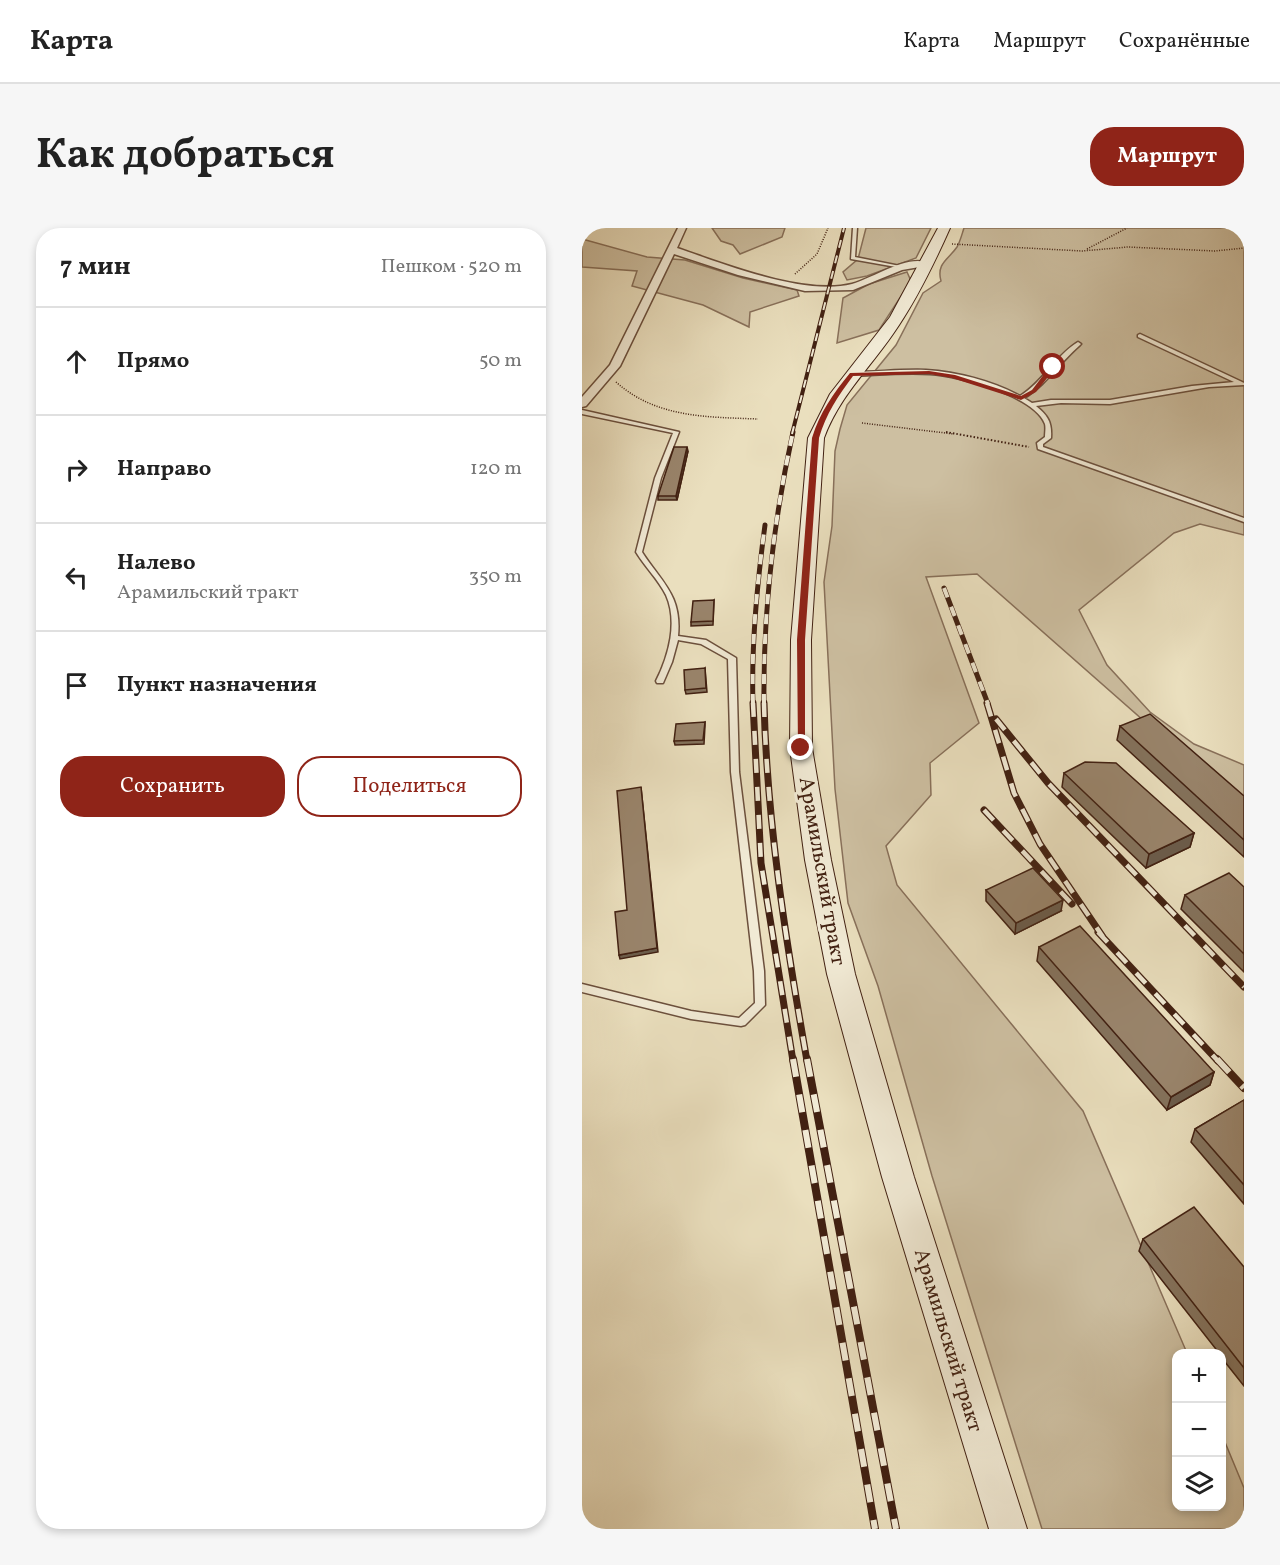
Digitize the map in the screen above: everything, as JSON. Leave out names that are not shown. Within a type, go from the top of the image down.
[{"type":"main road","name":"Арамильский тракт","points":[[944,228],[911,294],[888,331],[832,399],[822,418],[816,438],[801,640],[801,748],[818,860],[841,974],[898,1176],[1008,1529]]},
{"type":"street","points":[[582,404],[615,366],[682,228]]},
{"type":"street","points":[[670,249],[784,285],[841,289],[853,287],[900,267],[926,265]]},
{"type":"lane","points":[[855,228],[853,258],[900,267]]},
{"type":"lane","points":[[1140,336],[1243,385]]},
{"type":"lane","points":[[1021,398],[1034,391],[1053,367],[1078,344]]},
{"type":"lane","points":[[852,374],[929,372],[953,376],[1021,398],[1032,405],[1048,424],[1048,438],[1040,443],[1040,448],[1244,520]]},
{"type":"lane","points":[[1032,405],[1044,402],[1110,402],[1216,383],[1243,385]]},
{"type":"lane","points":[[582,412],[676,432],[658,478],[639,552],[669,595],[675,622],[669,664],[660,681]]},
{"type":"lane","points":[[582,988],[691,1015],[741,1022],[760,1005],[759,971],[735,772],[732,658],[703,642],[673,637]]},
{"type":"path","points":[[784,285],[817,254],[828,228]]},
{"type":"path","points":[[1082,251],[1127,228]]},
{"type":"path","points":[[937,244],[1082,251],[1128,247],[1215,251],[1244,248]]},
{"type":"path","points":[[615,366],[613,379],[626,393],[647,406],[699,415],[758,419]]},
{"type":"path","points":[[862,423],[926,429],[1040,448]]},
{"type":"shaded area","points":[[712,228],[785,228],[782,237],[740,254],[733,245],[721,241]]},
{"type":"shaded area","points":[[866,228],[931,228],[916,258],[867,276],[847,280],[843,272],[858,259]]},
{"type":"shaded area","points":[[964,228],[1244,228],[1244,535],[1200,524],[1174,533],[1079,610],[1107,665],[1150,712],[1194,744],[1244,765],[1244,809],[977,574],[926,577],[979,723],[930,763],[931,795],[886,846],[897,885],[1083,1111],[1185,1349],[1172,1349],[1172,1511],[1226,1511],[1226,1445],[1244,1488],[1244,1529],[1042,1529],[932,1176],[878,986],[848,903],[835,789],[824,582],[832,526],[835,451],[847,405],[896,345],[923,293],[941,281],[942,265],[960,240]]},
{"type":"shaded area","points":[[582,239],[647,257],[685,260],[743,278],[797,290],[799,296],[750,312],[749,327],[703,305],[632,286],[637,271],[582,267]]},
{"type":"shaded area","points":[[907,272],[911,281],[879,330],[837,343],[843,298],[869,284]]},
{"type":"building","points":[[674,447],[687,447],[676,496],[658,496]]},
{"type":"building","points":[[714,600],[713,621],[691,622],[693,601]]},
{"type":"building","points":[[705,668],[706,688],[685,690],[684,670]]},
{"type":"building","points":[[1150,714],[1244,796],[1244,840],[1120,726]]},
{"type":"building","points":[[705,722],[703,740],[674,741],[676,724]]},
{"type":"building","points":[[1085,762],[1116,763],[1194,833],[1149,854],[1064,773]]},
{"type":"building","points":[[641,787],[657,948],[619,955],[615,912],[627,910],[617,791]]},
{"type":"building","points":[[1033,868],[1063,900],[1016,923],[986,890]]},
{"type":"building","points":[[1229,873],[1244,887],[1244,954],[1185,895]]},
{"type":"building","points":[[1080,926],[1214,1072],[1171,1097],[1039,947]]},
{"type":"building","points":[[1244,1100],[1244,1185],[1195,1129]]},
{"type":"building","points":[[1194,1207],[1244,1267],[1244,1368],[1143,1239]]},
{"type":"railway","points":[[792,434],[844,228]]},
{"type":"railway","points":[[764,703],[767,602],[780,500],[793,432]]},
{"type":"railway","points":[[753,703],[755,614],[765,525]]},
{"type":"railway","points":[[944,588],[988,704]]},
{"type":"railway","points":[[753,703],[761,863],[793,1061]]},
{"type":"railway","points":[[764,703],[773,838],[807,1061]]},
{"type":"railway","points":[[987,703],[1014,793],[1040,844],[1103,937]]},
{"type":"railway","points":[[996,719],[1048,783],[1244,987]]},
{"type":"railway","points":[[984,810],[1072,904]]},
{"type":"railway","points":[[1098,932],[1218,1061]]},
{"type":"railway","points":[[793,1059],[875,1529]]},
{"type":"railway","points":[[807,1059],[896,1529]]},
{"type":"railway","points":[[1217,1059],[1244,1088]]},
{"type":"route","points":[[801,748],[801,640],[816,438],[822,418],[832,399],[852,374],[929,372],[953,376],[1021,398],[1034,391],[1053,367]]}]
